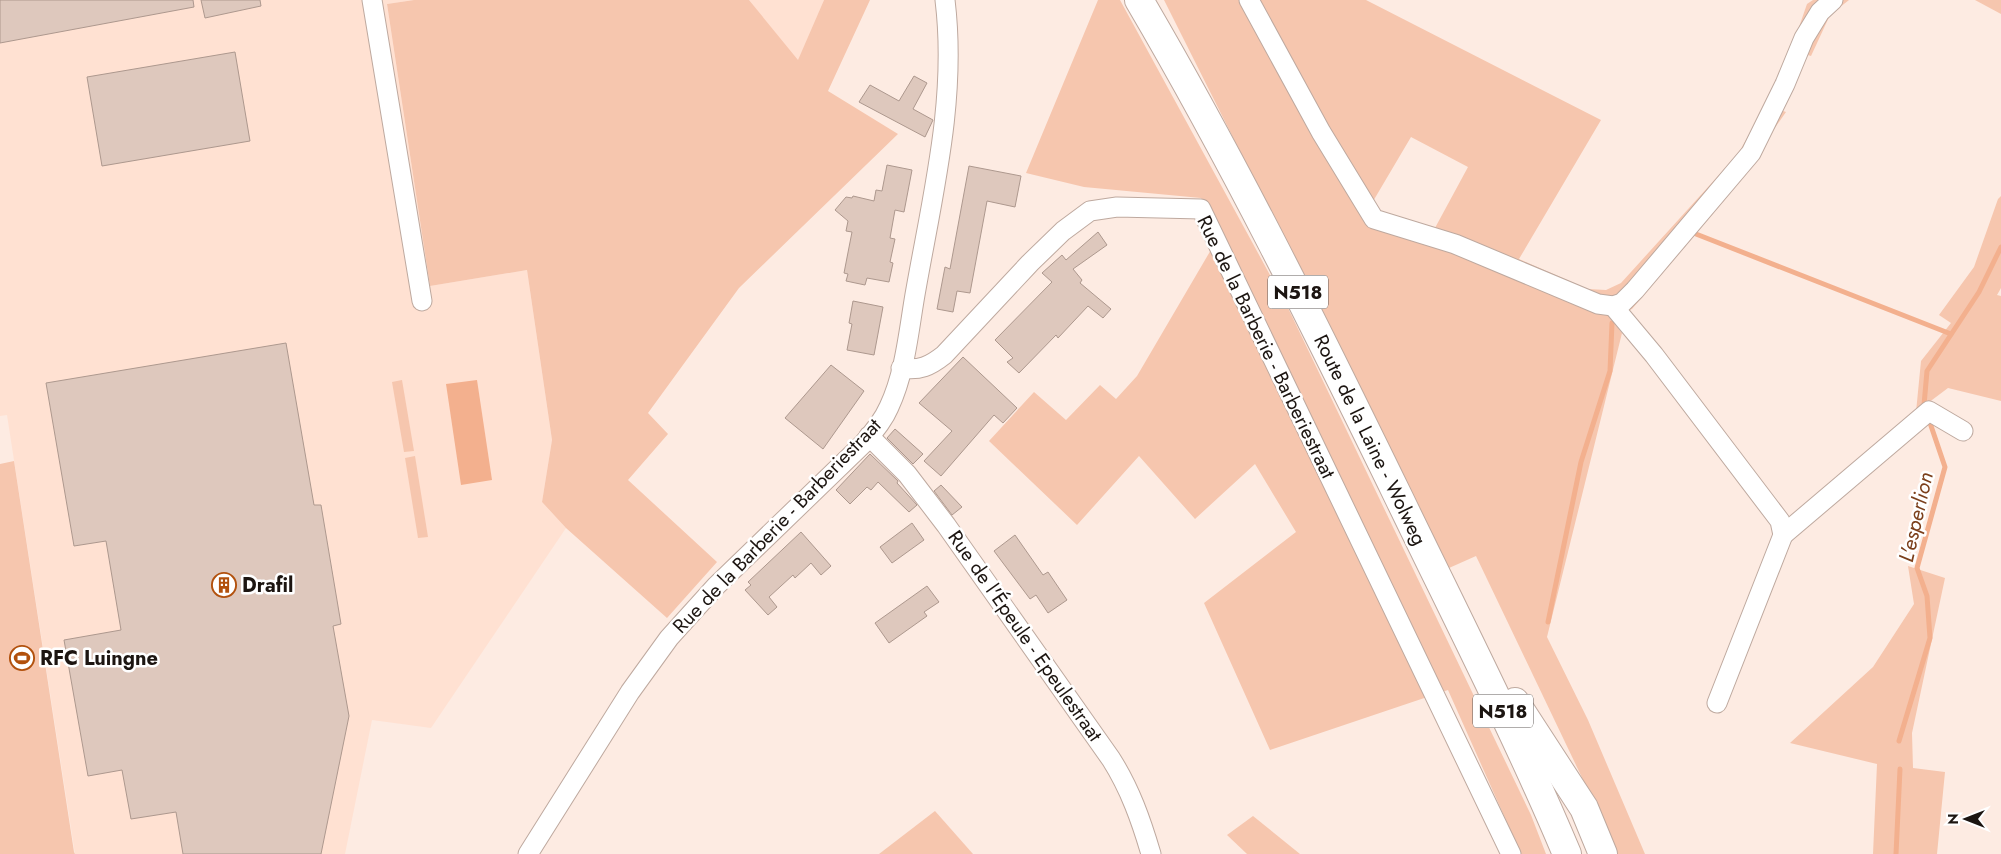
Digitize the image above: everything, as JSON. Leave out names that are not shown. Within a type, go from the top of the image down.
[{"type":"highway","name":"Route de la Laine - Wolweg","points":[[1140,0],[1186,80],[1301,298],[1520,746],[1567,854]]},
{"type":"highway","name":"Route de la Laine - Wolweg","points":[[1444,591],[1584,808],[1603,854]]},
{"type":"street","points":[[372,0],[422,301]]},
{"type":"street","points":[[901,368],[942,146],[947,105],[949,52],[944,0]]},
{"type":"street","points":[[1249,0],[1321,132],[1374,219],[1455,244],[1552,286],[1598,304],[1613,306],[1622,303],[1636,290],[1751,154],[1786,84],[1804,38],[1820,12],[1833,0]]},
{"type":"street","name":"Rue de la Barberie - Barberiestraat","points":[[528,854],[630,692],[669,638],[716,586],[869,436],[890,406],[901,368],[921,369],[932,365],[944,356],[1030,262],[1063,231],[1090,211],[1117,207],[1201,209],[1511,854]]},
{"type":"street","points":[[1613,306],[1654,355],[1780,521],[1783,535]]},
{"type":"street","points":[[1717,704],[1783,535],[1929,411],[1963,431]]},
{"type":"street","name":"Rue de l'Épeule - Epeulestraat","points":[[869,436],[907,474],[946,525],[1111,759],[1127,784],[1151,854]]},
{"type":"shaded area","points":[[0,0],[414,0],[387,4],[430,286],[527,270],[552,440],[542,502],[566,528],[431,728],[372,720],[345,854],[75,854],[7,415],[0,416]]},
{"type":"shaded area","points":[[414,0],[749,0],[798,60],[824,0],[870,0],[828,91],[898,134],[739,288],[648,413],[668,434],[628,480],[717,562],[667,618],[566,528],[542,502],[552,440],[527,270],[430,286],[387,4]]},
{"type":"shaded area","points":[[749,0],[824,0],[798,61],[752,4]]},
{"type":"shaded area","points":[[1098,0],[1120,0],[1288,308],[1531,815],[1546,854],[1521,854],[1448,690],[1270,750],[1204,603],[1296,532],[1255,464],[1195,519],[1139,456],[1077,525],[989,441],[1034,392],[1066,420],[1100,385],[1116,399],[1137,376],[1222,231],[1201,198],[1084,187],[1026,173]]},
{"type":"shaded area","points":[[1164,0],[1366,0],[1601,120],[1519,259],[1588,289],[1606,290],[1621,283],[1738,154],[1766,105],[1786,112],[1726,198],[1632,309],[1609,317],[1622,333],[1547,637],[1588,720],[1645,854],[1615,854],[1597,809],[1476,556],[1449,568]],"holes":[[[1411,137],[1468,167],[1429,239],[1372,228],[1372,203]]]},
{"type":"shaded area","points":[[1813,0],[1849,0],[1830,15],[1811,56],[1791,50],[1807,4]]},
{"type":"shaded area","points":[[1975,0],[2001,0],[2001,14]]},
{"type":"shaded area","points":[[2001,196],[2001,288],[1997,295],[2001,296],[2001,401],[1948,388],[1916,412],[1921,361],[1951,323],[1939,315],[1974,267],[1998,199]]},
{"type":"shaded area","points":[[402,380],[414,451],[404,452],[392,382]]},
{"type":"shaded area","points":[[477,380],[492,480],[461,485],[446,384]]},
{"type":"shaded area","points":[[415,456],[428,537],[418,538],[405,458]]},
{"type":"shaded area","name":"RFC Luingne","points":[[14,461],[75,854],[0,854],[0,464]]},
{"type":"shaded area","points":[[1908,566],[1945,578],[1912,733],[1913,768],[1945,772],[1937,854],[1873,854],[1877,764],[1790,743],[1873,667],[1914,604]]},
{"type":"shaded area","points":[[935,811],[973,854],[879,854]]},
{"type":"shaded area","points":[[1253,816],[1300,854],[1247,854],[1227,835]]},
{"type":"building","points":[[0,0],[193,0],[194,7],[0,43]]},
{"type":"building","points":[[201,0],[260,0],[261,6],[205,18]]},
{"type":"building","points":[[235,52],[250,141],[102,166],[87,77]]},
{"type":"building","points":[[914,76],[927,83],[913,109],[933,120],[925,137],[859,102],[870,85],[899,101]]},
{"type":"building","points":[[887,165],[912,170],[904,212],[895,210],[890,238],[895,239],[890,262],[893,263],[889,282],[867,278],[865,285],[846,281],[848,274],[844,273],[852,232],[846,231],[848,221],[835,210],[846,197],[852,198],[853,196],[874,201],[876,190],[882,191]]},
{"type":"building","points":[[969,166],[1021,176],[1015,207],[987,201],[970,293],[957,291],[953,312],[937,309],[945,267],[950,269]]},
{"type":"building","points":[[1098,232],[1107,245],[1073,269],[1082,280],[1080,283],[1111,309],[1103,318],[1088,306],[1058,338],[1056,335],[1019,373],[1007,362],[1013,358],[995,340],[1052,282],[1042,273],[1062,255],[1066,260]]},
{"type":"building","points":[[853,301],[883,307],[874,355],[847,350],[852,324],[849,323]]},
{"type":"building","name":"Drafil","points":[[286,343],[314,505],[321,505],[341,624],[333,626],[349,716],[321,854],[183,854],[176,812],[131,819],[122,770],[88,776],[64,640],[121,630],[106,541],[74,546],[46,383]]},
{"type":"building","points":[[963,357],[1017,408],[1003,423],[994,415],[941,476],[924,461],[952,431],[919,403]]},
{"type":"building","points":[[831,365],[864,391],[823,449],[785,418]]},
{"type":"building","points":[[895,429],[923,454],[913,464],[887,438]]},
{"type":"building","points":[[870,454],[898,481],[897,483],[917,505],[909,512],[878,482],[871,490],[867,487],[850,504],[836,490]]},
{"type":"building","points":[[941,485],[962,507],[952,515],[934,491]]},
{"type":"building","points":[[912,523],[924,540],[892,563],[880,547]]},
{"type":"building","points":[[801,532],[831,566],[821,575],[811,563],[795,578],[793,575],[769,597],[777,607],[768,615],[745,590],[751,585],[748,582]]},
{"type":"building","points":[[1015,535],[1043,575],[1048,572],[1067,600],[1048,613],[1036,595],[1030,599],[994,551]]},
{"type":"building","points":[[927,586],[939,602],[924,612],[927,616],[889,643],[875,623]]},
{"type":"waterway","points":[[1696,234],[1951,334]]},
{"type":"waterway","name":"L'esperlion","points":[[1924,405],[1927,371],[1979,292],[2001,247]]},
{"type":"waterway","points":[[1548,622],[1581,462],[1610,371],[1612,323]]},
{"type":"waterway","name":"L'esperlion","points":[[1899,741],[1930,638],[1927,596],[1917,568],[1945,467],[1928,417]]},
{"type":"waterway","name":"L'esperlion","points":[[1896,854],[1900,769]]},
{"type":"place","name":"Drafil","points":[[224,585]]},
{"type":"place","name":"RFC Luingne","points":[[22,658]]}]
